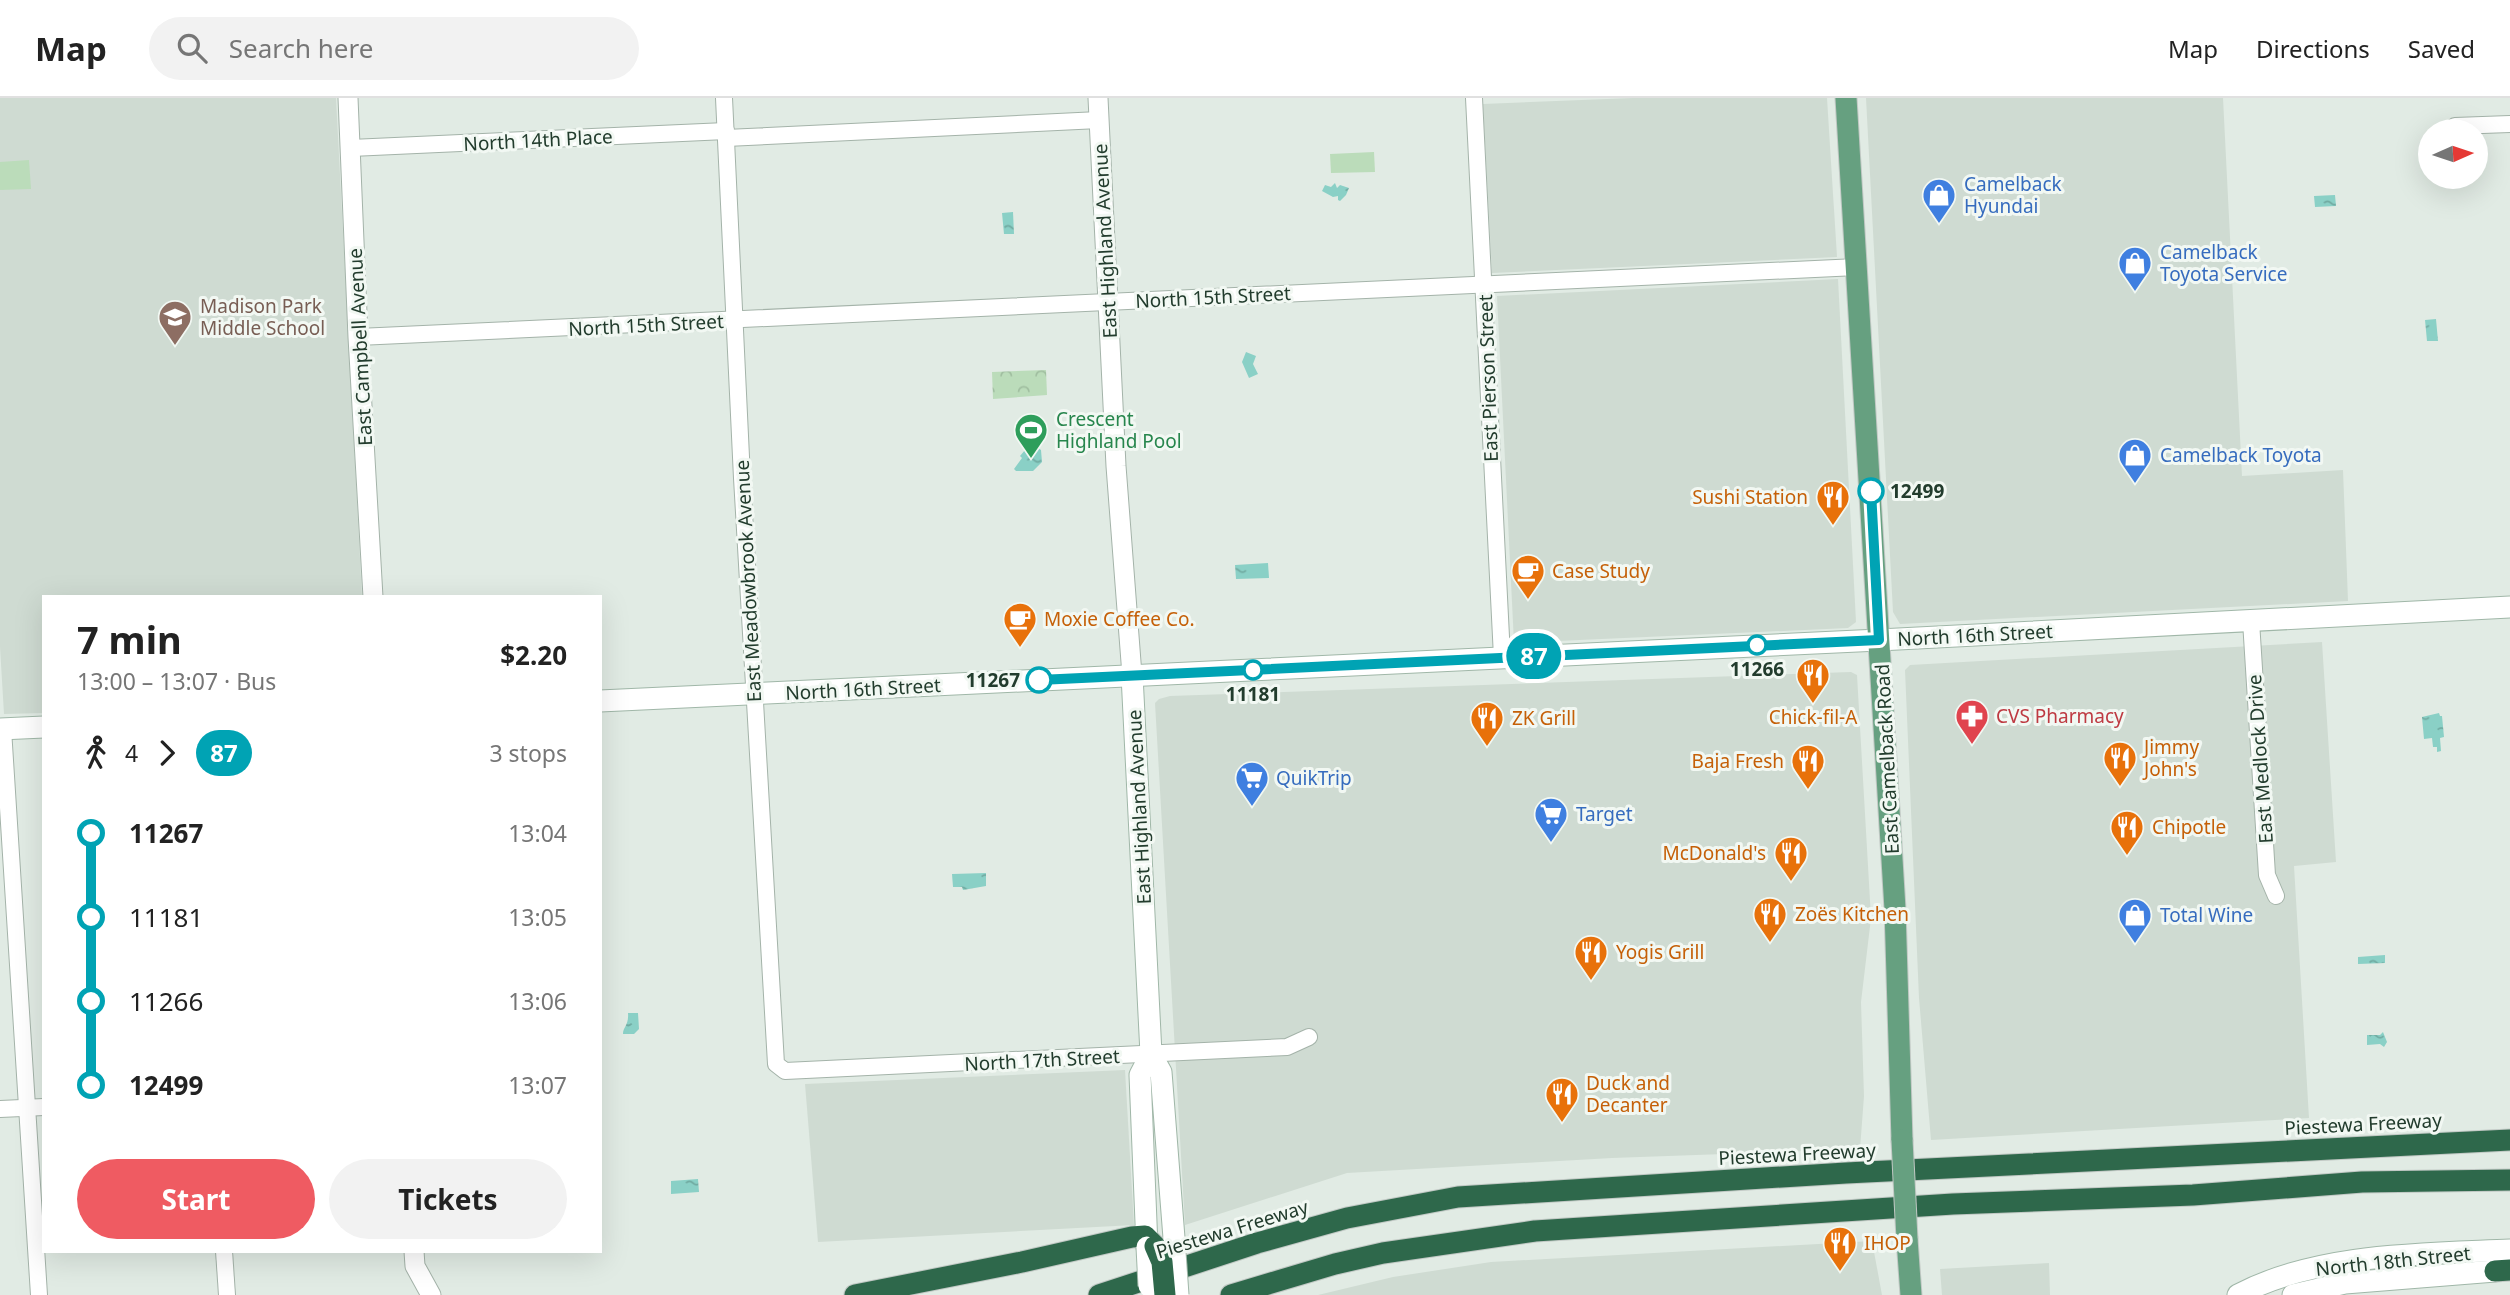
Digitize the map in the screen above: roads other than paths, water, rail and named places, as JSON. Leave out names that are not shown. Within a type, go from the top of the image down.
[{"type":"highway","name":"Piestewa Freeway","points":[[1099,1295],[1257,1243],[1395,1208],[1458,1197],[1874,1172],[2510,1140]]},
{"type":"highway","points":[[1231,1295],[1335,1264],[1383,1253],[1535,1230],[1953,1205],[2193,1195],[2362,1182],[2510,1180]]},
{"type":"highway","points":[[855,1295],[1155,1242],[1162,1262],[1165,1295]]},
{"type":"main road","name":"East Camelback Road","points":[[1846,98],[1895,909],[1902,1140],[1911,1295]]},
{"type":"main road","name":"North 16th Street","points":[[602,701],[2510,607]]},
{"type":"main road","name":"East Highland Avenue","points":[[1132,675],[1151,1054],[1161,1072],[1155,1242],[1150,1295]]},
{"type":"main road","points":[[1,729],[42,727]]},
{"type":"main road","name":"East Highland Avenue","points":[[1155,1242],[1178,1295]]},
{"type":"main road","name":"North 18th Street","points":[[2238,1295],[2297,1271],[2341,1263],[2510,1250]]},
{"type":"main road","name":"North 18th Street","points":[[2293,1295],[2345,1283],[2505,1270]]},
{"type":"street","name":"East Campbell Avenue","points":[[348,98],[373,595]]},
{"type":"street","name":"East Meadowbrook Avenue","points":[[724,98],[776,1064]]},
{"type":"street","name":"East Highland Avenue","points":[[1098,98],[1116,466],[1132,675]]},
{"type":"street","name":"East Pierson Street","points":[[1474,98],[1502,657]]},
{"type":"street","name":"North 14th Place","points":[[351,148],[1099,120]]},
{"type":"street","points":[[2488,125],[2510,124]]},
{"type":"street","name":"North 15th Street","points":[[358,337],[1857,267]]},
{"type":"street","name":"East Medlock Drive","points":[[2251,621],[2267,875],[2276,896]]},
{"type":"street","points":[[1,729],[36,1107],[39,1295]]},
{"type":"street","name":"North 17th Street","points":[[776,1064],[785,1071],[1151,1054],[1287,1047],[1309,1037]]},
{"type":"street","points":[[0,1109],[36,1107]]},
{"type":"street","points":[[224,1253],[227,1295]]},
{"type":"street","points":[[414,1253],[415,1266],[431,1295]]},
{"type":"water","points":[[1335,183],[1337,188],[1340,185],[1349,188],[1340,201],[1338,196],[1333,197],[1322,191],[1325,185],[1331,187]]},
{"type":"water","points":[[2335,195],[2336,206],[2315,207],[2314,196]]},
{"type":"water","points":[[1013,212],[1014,234],[1004,234],[1002,213]]},
{"type":"water","points":[[2436,319],[2438,341],[2427,341],[2425,320]]},
{"type":"water","points":[[1246,352],[1256,356],[1253,364],[1258,374],[1249,378],[1242,362]]},
{"type":"water","name":"Crescent Highland Pool","points":[[1038,448],[1041,450],[1042,462],[1033,471],[1014,469],[1025,450],[1028,452]]},
{"type":"water","points":[[1268,563],[1269,578],[1236,579],[1235,565]]},
{"type":"water","points":[[2439,713],[2442,716],[2444,737],[2440,738],[2441,751],[2437,752],[2432,738],[2424,739],[2422,717]]},
{"type":"water","points":[[986,873],[986,886],[963,890],[962,887],[953,887],[952,874]]},
{"type":"water","points":[[2385,955],[2385,963],[2358,964],[2358,957]]},
{"type":"water","points":[[628,1013],[638,1013],[639,1029],[634,1034],[623,1034]]},
{"type":"water","points":[[2383,1032],[2387,1042],[2384,1047],[2380,1044],[2367,1045],[2367,1035],[2380,1035]]},
{"type":"water","points":[[698,1179],[699,1192],[671,1194],[671,1181]]},
{"type":"place","name":"Camelback Hyundai","points":[[1939,225]]},
{"type":"place","name":"Camelback Toyota Service","points":[[2135,293]]},
{"type":"place","name":"Madison Park Middle School","points":[[175,347]]},
{"type":"place","name":"Crescent Highland Pool","points":[[1031,460]]},
{"type":"place","name":"Camelback Toyota","points":[[2135,485]]},
{"type":"place","name":"12499","points":[[1871,491]]},
{"type":"place","name":"Sushi Station","points":[[1833,527]]},
{"type":"place","name":"Case Study","points":[[1528,601]]},
{"type":"place","name":"11266","points":[[1757,645]]},
{"type":"place","name":"Moxie Coffee Co.","points":[[1020,649]]},
{"type":"place","name":"11181","points":[[1253,670]]},
{"type":"place","name":"11267","points":[[1039,680]]},
{"type":"place","name":"Chick-fil-A","points":[[1813,705]]},
{"type":"place","name":"CVS Pharmacy","points":[[1972,746]]},
{"type":"place","name":"ZK Grill","points":[[1487,748]]},
{"type":"place","name":"Jimmy John's","points":[[2120,788]]},
{"type":"place","name":"Baja Fresh","points":[[1808,791]]},
{"type":"place","name":"QuikTrip","points":[[1252,808]]},
{"type":"place","name":"Target","points":[[1551,844]]},
{"type":"place","name":"Chipotle","points":[[2127,857]]},
{"type":"place","name":"McDonald's","points":[[1791,883]]},
{"type":"place","name":"Zoës Kitchen","points":[[1770,944]]},
{"type":"place","name":"Total Wine","points":[[2135,945]]},
{"type":"place","name":"Yogis Grill","points":[[1591,982]]},
{"type":"place","name":"Duck and Decanter","points":[[1562,1124]]},
{"type":"place","name":"IHOP","points":[[1840,1273]]}]
